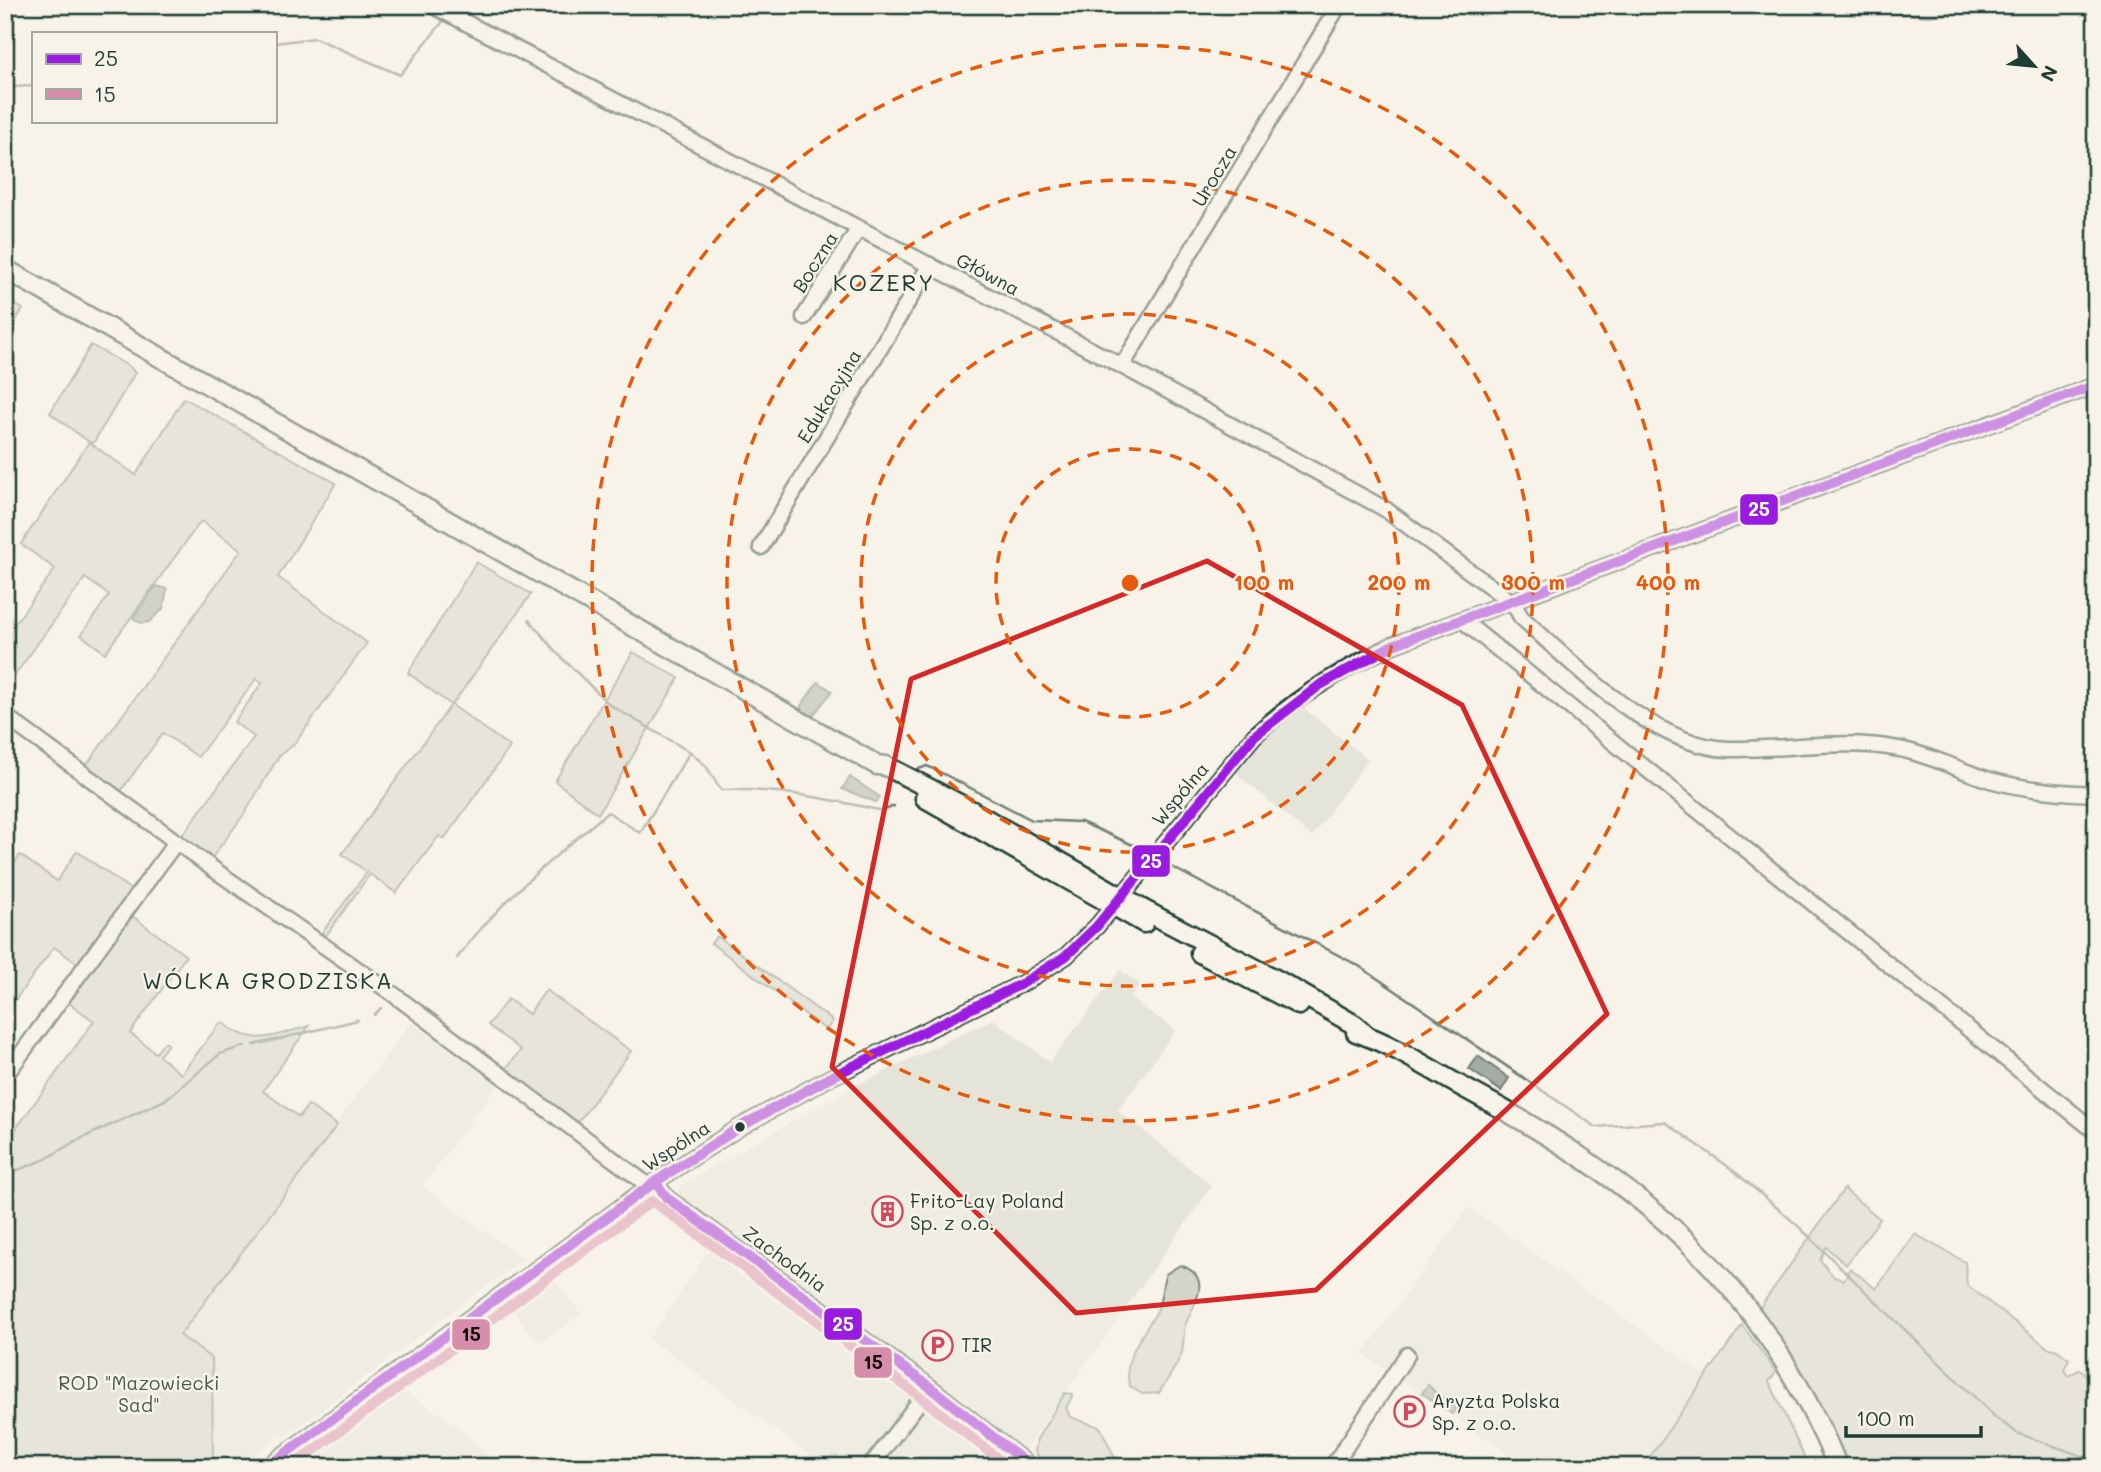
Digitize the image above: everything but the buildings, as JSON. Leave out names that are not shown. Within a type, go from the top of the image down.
[{"type":"main road","points":[[5,269],[877,765],[883,772],[959,819],[1117,901],[1268,990],[1367,1036],[1554,1138],[1613,1177],[1672,1225],[1723,1279],[1770,1339],[1805,1397],[1838,1467]]},
{"type":"street","name":"Główna","points":[[432,5],[1122,366],[1385,509],[1511,602],[1529,624],[1608,692],[1645,719],[1690,743],[1729,749],[1858,746],[1898,749],[2027,790],[2096,793]]},
{"type":"street","name":"Urocza","points":[[1122,366],[1339,5]]},
{"type":"street","name":"Boczna","points":[[804,317],[859,228]]},
{"type":"street","name":"Edukacyjna","points":[[761,547],[930,265]]},
{"type":"street","name":"Wspólna","points":[[267,1467],[652,1184],[740,1127],[1051,967],[1077,947],[1234,758],[1277,715],[1331,675],[1363,659],[1462,620],[2096,385]]},
{"type":"street","points":[[1462,620],[2096,1132]]},
{"type":"street","name":"Zachodnia","points":[[5,716],[177,842],[393,993],[652,1184],[667,1198],[930,1387],[1031,1467]]},
{"type":"street","points":[[5,1076],[177,842]]},
{"type":"street","points":[[1332,1467],[1407,1355]]},
{"type":"street","points":[[870,1467],[930,1387]]},
{"type":"highlighted area","points":[[1207,561],[1462,705],[1607,1014],[1316,1290],[1076,1313],[832,1067],[911,679]]},
{"type":"shaded area","points":[[156,586],[167,589],[163,609],[149,622],[141,623],[133,618]]},
{"type":"shaded area","points":[[818,682],[832,691],[812,717],[802,710],[801,706]]},
{"type":"shaded area","points":[[1303,708],[1368,759],[1312,837],[1232,770],[1280,724]]},
{"type":"shaded area","points":[[850,777],[880,797],[876,802],[842,789]]},
{"type":"shaded area","points":[[1120,970],[1140,984],[1130,998],[1176,1030],[1118,1110],[1212,1186],[1016,1463],[1021,1467],[827,1467],[649,1339],[725,1228],[678,1195],[679,1186],[851,1088],[993,1019],[1050,1062]]},
{"type":"shaded area","points":[[411,1022],[498,1085],[422,1186],[523,1259],[303,1423],[284,1436],[280,1434],[238,1467],[213,1467],[212,1359],[180,1336]]},
{"type":"shaded area","points":[[1478,1056],[1509,1078],[1501,1091],[1469,1069]]},
{"type":"shaded area","name":"Aryzta Polska Sp. z o.o.","points":[[1469,1207],[1706,1376],[1643,1467],[1527,1467],[1363,1354]]},
{"type":"shaded area","points":[[555,1280],[581,1314],[541,1342],[531,1334],[514,1311]]},
{"type":"shaded area","points":[[394,1384],[457,1426],[500,1467],[281,1467]]},
{"type":"shaded area","points":[[1428,1385],[1442,1399],[1444,1397],[1458,1406],[1452,1414],[1422,1393]]},
{"type":"green space","points":[[5,299],[23,309],[5,338]]},
{"type":"green space","points":[[91,345],[130,367],[135,373],[94,442],[90,443],[136,475],[184,398],[336,483],[278,577],[367,643],[295,743],[279,756],[245,813],[211,859],[181,837],[254,737],[234,722],[262,683],[256,679],[198,757],[163,733],[120,792],[86,766],[241,550],[201,521],[105,653],[81,635],[109,595],[85,578],[5,689],[5,637],[55,569],[21,544],[89,442],[50,413]]},
{"type":"green space","points":[[476,562],[531,594],[452,705],[510,747],[444,839],[439,836],[396,893],[370,874],[325,937],[321,934],[367,872],[342,854],[451,705],[408,673]]},
{"type":"green space","points":[[633,652],[679,678],[598,814],[555,781]]},
{"type":"green space","points":[[77,851],[135,893],[81,966],[54,947],[5,1014],[5,877],[20,855],[57,881]]},
{"type":"green space","name":"ROD \"Mazowiecki Sad\"","points":[[131,915],[186,956],[130,1033],[156,1053],[164,1042],[168,1044],[159,1056],[181,1074],[221,1022],[244,1035],[263,1038],[309,1026],[263,1091],[299,1117],[308,1105],[337,1125],[180,1335],[212,1359],[213,1467],[5,1467],[5,1144],[94,1021],[69,1003]]},
{"type":"green space","points":[[717,936],[833,1021],[826,1030],[711,943]]},
{"type":"green space","points":[[546,990],[631,1051],[576,1125],[504,1071],[521,1050],[488,1025],[508,999],[529,1014]]},
{"type":"green space","points":[[1844,1189],[1880,1219],[1846,1265],[1826,1247],[1820,1260],[1834,1277],[1844,1280],[1850,1268],[1876,1289],[1915,1234],[1965,1262],[1967,1285],[2047,1347],[2057,1350],[2069,1359],[2064,1369],[2069,1376],[2080,1369],[2091,1379],[2089,1396],[2096,1398],[2096,1467],[1847,1467],[1804,1374],[1759,1309]]},
{"type":"green space","points":[[1180,1265],[1190,1270],[1199,1282],[1197,1298],[1185,1327],[1182,1351],[1159,1393],[1142,1394],[1130,1386],[1128,1366],[1157,1311],[1166,1274]]},
{"type":"green space","points":[[1742,1325],[1776,1372],[1769,1381],[1809,1467],[1643,1467]]},
{"type":"green space","points":[[1065,1393],[1073,1394],[1066,1408],[1070,1417],[1100,1427],[1116,1460],[1116,1467],[1048,1467],[1035,1452],[1037,1439]]},
{"type":"waterway","points":[[1807,5],[1930,16],[1991,5]]},
{"type":"waterway","points":[[276,43],[315,38],[400,75],[444,20]]},
{"type":"waterway","points":[[5,87],[32,86]]},
{"type":"waterway","points":[[529,620],[559,655],[610,705],[690,752]]},
{"type":"waterway","points":[[457,958],[510,898],[608,812],[640,833],[690,752],[706,766],[721,790],[783,793],[883,811],[894,806]]},
{"type":"waterway","points":[[916,770],[927,766],[1032,820],[1081,822],[1142,849]]},
{"type":"waterway","points":[[1166,864],[1359,966],[1596,1127],[1665,1122],[1733,1170],[1797,1225],[1995,1417],[2017,1433],[2096,1461]]},
{"type":"waterway","points":[[374,1015],[381,1008]]},
{"type":"waterway","points":[[254,1045],[358,1020]]},
{"type":"waterway","points":[[5,1175],[46,1159],[74,1142],[165,1100],[220,1054],[245,1046]]},
{"type":"transit line","name":"25","points":[[267,1467],[655,1182],[740,1127],[829,1078],[1023,983],[1066,956],[1097,926],[1254,736],[1320,685],[1393,645],[2096,385]]},
{"type":"transit line","name":"25","points":[[655,1182],[667,1198],[930,1387],[1031,1467]]},
{"type":"transit line","name":"15","points":[[291,1467],[652,1201],[922,1398],[1008,1467]]},
{"type":"place","name":"Frito-Lay Poland Sp. z o.o.","points":[[887,1212]]},
{"type":"place","name":"TIR","points":[[938,1345]]},
{"type":"place","name":"Aryzta Polska Sp. z o.o.","points":[[1409,1412]]},
{"type":"district","name":"KOZERY","points":[[884,283]]},
{"type":"district","name":"WÓLKA GRODZISKA","points":[[268,981]]}]
